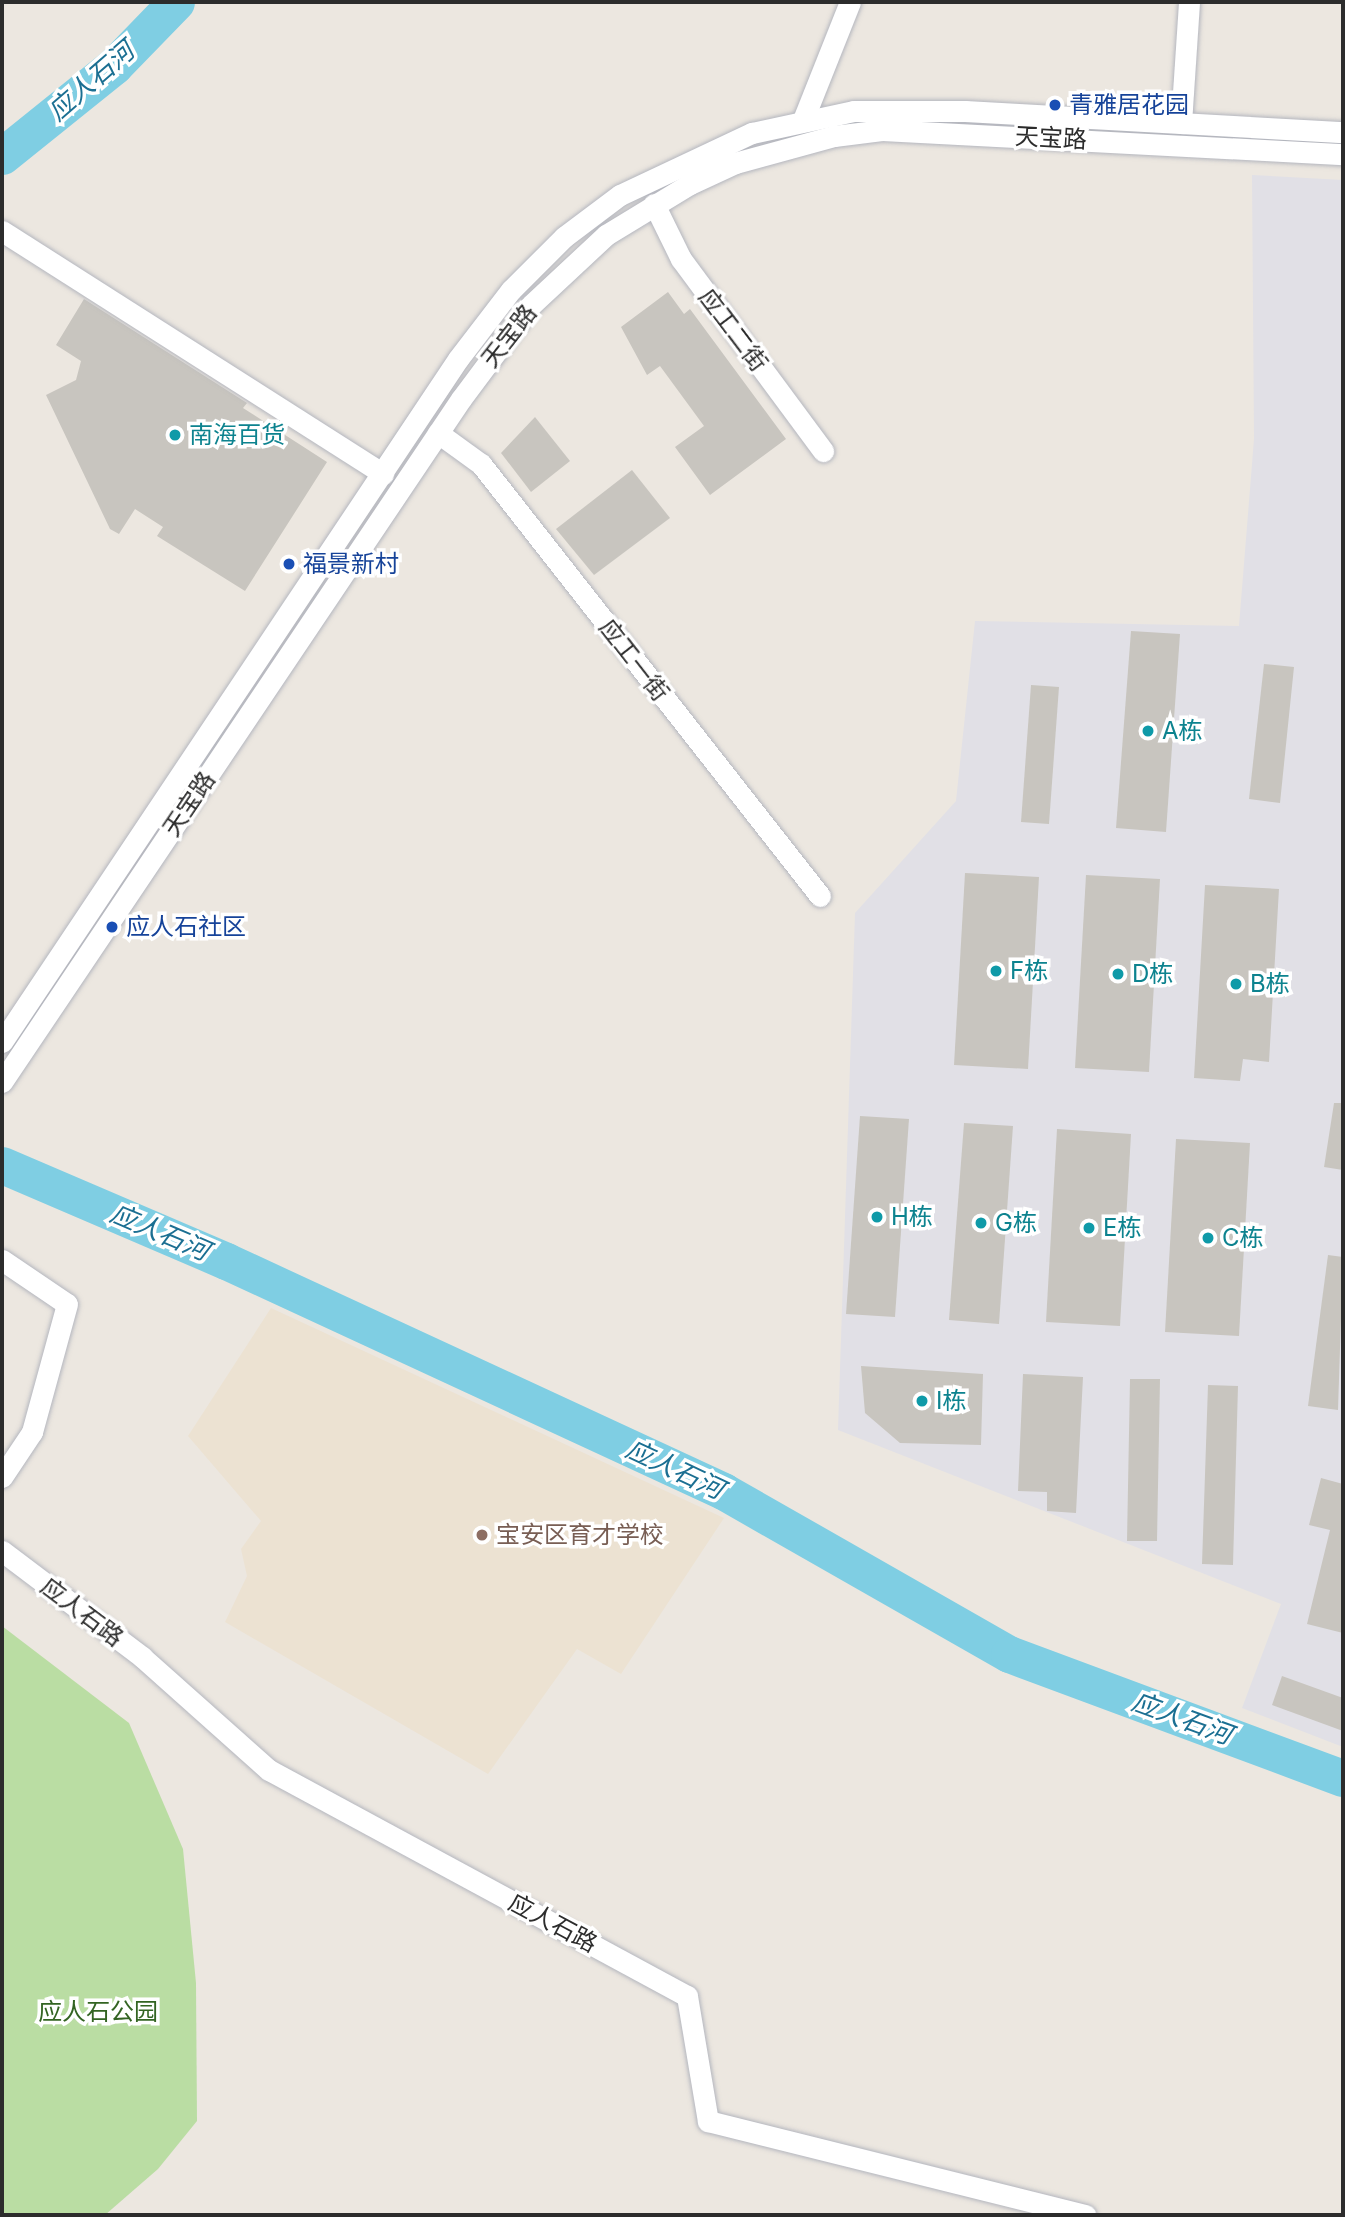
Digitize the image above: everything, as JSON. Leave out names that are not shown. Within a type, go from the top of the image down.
[{"type":"street","points":[[803,120],[850,2]]},
{"type":"street","points":[[1181,123],[1189,2]]},
{"type":"street","name":"天宝路","points":[[2,1042],[458,359],[511,290],[564,237],[620,195],[695,157],[803,120],[908,109],[1343,132]]},
{"type":"street","name":"天宝路","points":[[2,1082],[438,433],[502,343],[564,270],[654,204],[735,163],[834,136],[882,130],[1343,154]]},
{"type":"street","name":"应工二街","points":[[654,204],[681,259],[823,451]]},
{"type":"street","points":[[2,231],[383,474]]},
{"type":"street","name":"应工一街","points":[[438,433],[481,464],[820,896]]},
{"type":"street","points":[[2,1260],[67,1304],[32,1432],[2,1477]]},
{"type":"street","name":"应人石路","points":[[2,1551],[142,1657],[269,1770],[687,1996],[708,2121],[1085,2215]]},
{"type":"shaded area","points":[[1252,175],[1343,180],[1343,1747],[1242,1708],[1281,1604],[838,1430],[855,913],[956,801],[975,621],[1239,626],[1254,439]]},
{"type":"shaded area","name":"宝安区育才学校","points":[[271,1308],[724,1518],[621,1674],[577,1649],[488,1774],[225,1622],[247,1576],[241,1549],[261,1521],[188,1436]]},
{"type":"green space","name":"应人石公园","points":[[2,1626],[129,1723],[183,1849],[196,1983],[197,2121],[158,2169],[105,2215],[2,2215]]},
{"type":"building","points":[[668,292],[684,314],[690,309],[786,439],[710,495],[675,447],[704,426],[660,366],[647,375],[621,327]]},
{"type":"building","name":"南海百货","points":[[84,299],[247,403],[243,408],[327,462],[245,591],[157,536],[163,527],[135,509],[119,534],[110,529],[46,395],[76,380],[81,361],[56,345]]},
{"type":"building","points":[[535,417],[570,461],[531,492],[501,453]]},
{"type":"building","points":[[632,470],[670,518],[594,575],[556,529]]},
{"type":"building","name":"A栋","points":[[1131,631],[1180,634],[1166,832],[1116,828]]},
{"type":"building","points":[[1264,664],[1294,667],[1280,803],[1249,799]]},
{"type":"building","points":[[1031,685],[1059,687],[1049,824],[1021,822]]},
{"type":"building","name":"F栋","points":[[965,873],[1039,877],[1028,1069],[954,1065]]},
{"type":"building","name":"D栋","points":[[1086,875],[1160,879],[1149,1072],[1075,1068]]},
{"type":"building","name":"B栋","points":[[1205,885],[1279,889],[1269,1062],[1243,1059],[1240,1081],[1194,1078]]},
{"type":"building","points":[[1334,1103],[1343,1103],[1343,1170],[1324,1167]]},
{"type":"building","name":"H栋","points":[[860,1116],[909,1119],[895,1317],[846,1314]]},
{"type":"building","name":"G栋","points":[[964,1123],[1013,1126],[999,1324],[949,1320]]},
{"type":"building","name":"E栋","points":[[1057,1129],[1131,1134],[1120,1326],[1046,1322]]},
{"type":"building","name":"C栋","points":[[1176,1139],[1250,1143],[1239,1336],[1165,1332]]},
{"type":"building","points":[[1328,1255],[1343,1257],[1338,1410],[1308,1406]]},
{"type":"building","name":"I栋","points":[[861,1366],[983,1374],[981,1445],[900,1443],[865,1413]]},
{"type":"building","points":[[1023,1374],[1083,1377],[1076,1513],[1047,1511],[1047,1492],[1018,1491]]},
{"type":"building","points":[[1130,1379],[1160,1379],[1157,1541],[1127,1541]]},
{"type":"building","points":[[1208,1385],[1238,1386],[1233,1565],[1202,1564]]},
{"type":"building","points":[[1321,1478],[1343,1484],[1343,1633],[1307,1624],[1330,1530],[1309,1525]]},
{"type":"building","points":[[1282,1676],[1343,1698],[1343,1731],[1272,1705]]},
{"type":"waterway","name":"应人石河","points":[[2,156],[114,66],[176,2]]},
{"type":"waterway","name":"应人石河","points":[[2,1165],[226,1261],[723,1491],[1009,1654],[1343,1778]]},
{"type":"place","name":"青雅居花园","points":[[1055,105]]},
{"type":"place","name":"南海百货","points":[[175,435]]},
{"type":"place","name":"福景新村","points":[[289,564]]},
{"type":"place","name":"A栋","points":[[1148,731]]},
{"type":"place","name":"应人石社区","points":[[112,927]]},
{"type":"place","name":"F栋","points":[[996,971]]},
{"type":"place","name":"D栋","points":[[1118,974]]},
{"type":"place","name":"B栋","points":[[1236,984]]},
{"type":"place","name":"H栋","points":[[877,1217]]},
{"type":"place","name":"G栋","points":[[981,1223]]},
{"type":"place","name":"E栋","points":[[1089,1228]]},
{"type":"place","name":"C栋","points":[[1208,1238]]},
{"type":"place","name":"I栋","points":[[922,1401]]},
{"type":"place","name":"宝安区育才学校","points":[[482,1535]]}]
